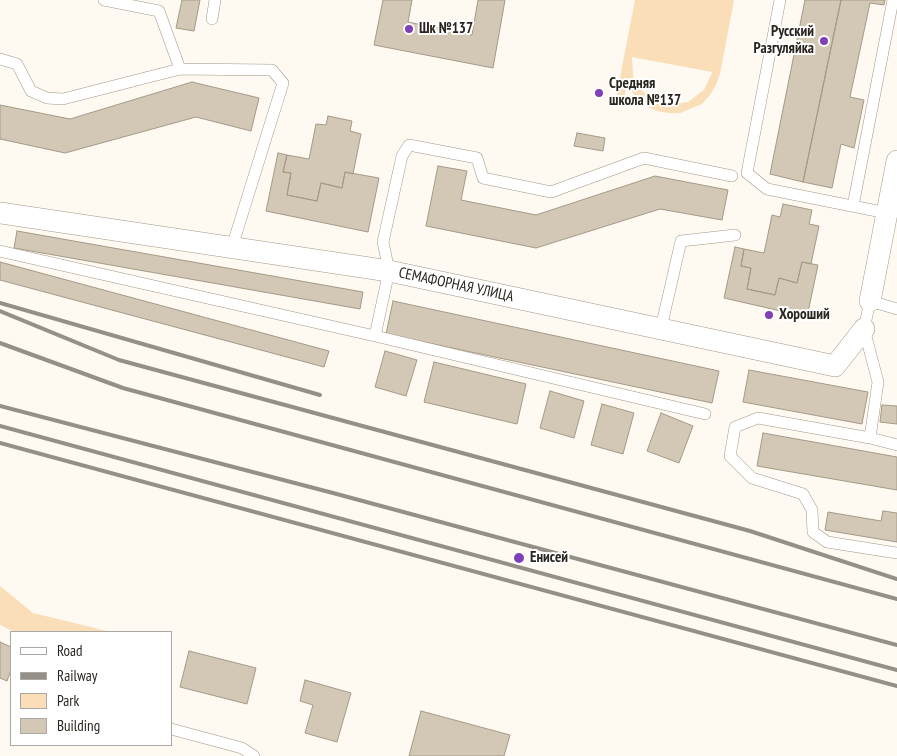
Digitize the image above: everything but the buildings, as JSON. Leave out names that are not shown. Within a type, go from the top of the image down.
[{"type":"street","name":"СЕМАФОРНАЯ УЛИЦА","points":[[870,301],[897,161]]},
{"type":"street","name":"СЕМАФОРНАЯ УЛИЦА","points":[[0,213],[389,271],[835,366],[864,329]]},
{"type":"lane","points":[[104,0],[160,6],[180,69]]},
{"type":"lane","points":[[212,19],[215,0]]},
{"type":"lane","points":[[780,0],[747,173],[767,190],[887,212]]},
{"type":"lane","points":[[852,206],[893,0]]},
{"type":"lane","points":[[0,59],[17,64],[31,91],[47,98],[63,100],[180,69],[272,70],[283,84],[232,247]]},
{"type":"lane","points":[[375,336],[389,271],[383,242],[402,156],[409,146],[477,158],[483,178],[551,192],[644,158],[732,176]]},
{"type":"lane","points":[[661,328],[681,241],[735,235]]},
{"type":"lane","points":[[0,251],[375,336],[705,414]]},
{"type":"lane","points":[[870,301],[897,308]]},
{"type":"lane","name":"СЕМАФОРНАЯ УЛИЦА","points":[[864,329],[870,301]]},
{"type":"lane","points":[[864,329],[878,382],[870,438]]},
{"type":"lane","points":[[897,445],[870,438],[758,418],[735,427],[730,456],[752,478],[803,494],[812,510],[813,532],[827,542],[897,553]]},
{"type":"lane","points":[[172,729],[242,748],[254,756]]},
{"type":"green space","points":[[635,0],[734,0],[720,74],[710,95],[702,104],[680,113],[657,111],[637,99],[627,84],[623,105],[615,103]],"holes":[[[632,57],[712,72],[704,90],[688,102],[669,105],[659,104],[650,99],[637,85],[633,76]]]},
{"type":"green space","points":[[0,586],[33,613],[107,631],[13,631],[0,625]]},
{"type":"railway","points":[[0,303],[320,395]]},
{"type":"railway","points":[[0,311],[119,360],[750,531],[897,579]]},
{"type":"railway","points":[[0,343],[123,388],[897,599]]},
{"type":"railway","points":[[0,406],[333,493],[897,645]]},
{"type":"railway","points":[[0,426],[897,670]]},
{"type":"railway","points":[[0,443],[897,686]]},
{"type":"place","name":"Шк №137","points":[[409,29]]},
{"type":"place","name":"Русский Разгуляйка","points":[[824,41]]},
{"type":"place","name":"Средняя школа №137","points":[[599,93]]},
{"type":"place","name":"Хороший","points":[[769,315]]},
{"type":"place","name":"Енисей","points":[[519,558]]}]
